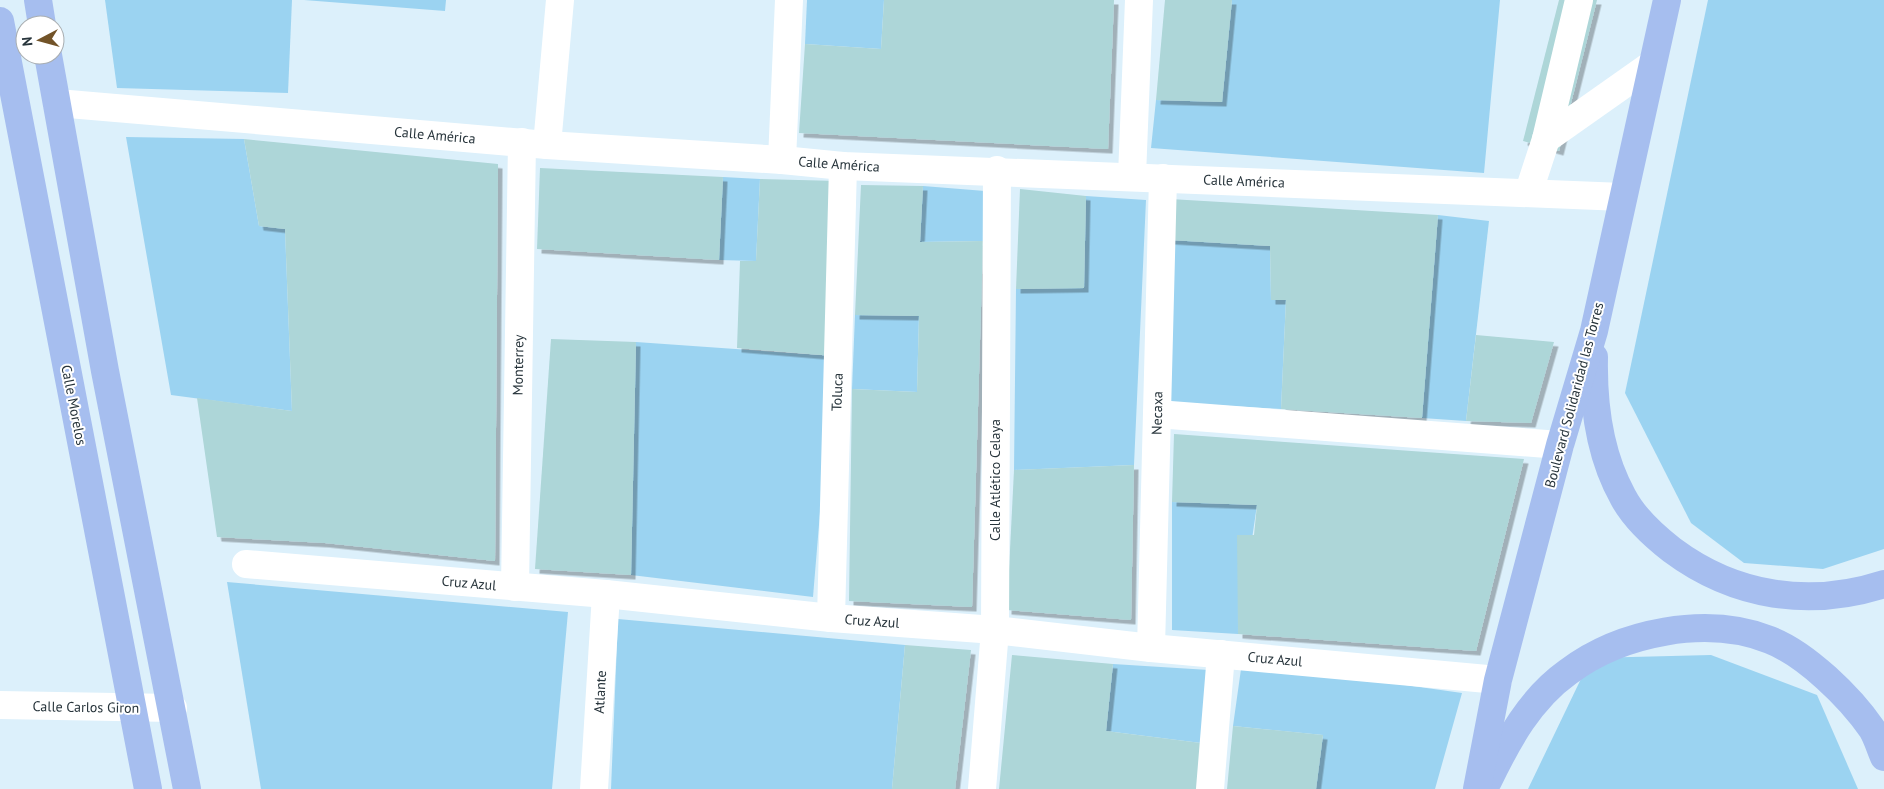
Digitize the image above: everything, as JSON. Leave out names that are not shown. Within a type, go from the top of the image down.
[{"type":"main road","points":[[38,0],[40,15]]},
{"type":"main road","name":"Boulevard Solidaridad las Torres","points":[[1477,789],[1498,680],[1560,445],[1594,331],[1666,0]]},
{"type":"main road","name":"Calle Morelos","points":[[0,22],[148,789]]},
{"type":"main road","points":[[50,65],[105,371],[173,708],[187,789]]},
{"type":"main road","points":[[1594,331],[1595,393],[1603,444],[1613,477],[1624,499],[1642,523],[1664,544],[1688,562],[1714,576],[1742,587],[1771,594],[1801,597],[1832,596],[1862,591],[1884,584]]},
{"type":"main road","points":[[1484,789],[1508,742],[1524,716],[1566,672],[1588,658],[1618,644],[1650,635],[1710,628],[1742,632],[1770,640],[1790,651],[1836,688],[1858,711],[1872,730],[1884,757]]},
{"type":"street","name":"Monterrey","points":[[515,588],[535,144],[560,0]]},
{"type":"street","points":[[782,160],[789,0]]},
{"type":"street","points":[[1132,176],[1139,0]]},
{"type":"street","points":[[1529,191],[1546,139],[1579,0]]},
{"type":"street","points":[[1546,139],[1651,65]]},
{"type":"street","name":"Calle América","points":[[57,103],[535,144],[782,160],[843,166],[997,170],[1623,196]]},
{"type":"street","name":"Toluca","points":[[831,618],[843,166]]},
{"type":"street","name":"Calle Atlético Celaya","points":[[982,789],[995,630],[997,170]]},
{"type":"street","name":"Necaxa","points":[[1152,648],[1163,178]]},
{"type":"street","points":[[1157,414],[1560,445]]},
{"type":"street","name":"Cruz Azul","points":[[246,564],[515,588],[606,594],[831,618],[995,630],[1152,648],[1498,680]]},
{"type":"street","name":"Atlante","points":[[594,789],[606,594]]},
{"type":"street","points":[[1210,789],[1221,654]]},
{"type":"street","name":"Calle Carlos Giron","points":[[0,705],[132,709],[173,708]]},
{"type":"shaded area","points":[[105,0],[292,0],[288,93],[117,88]]},
{"type":"shaded area","points":[[304,0],[446,0],[445,11]]},
{"type":"shaded area","points":[[807,0],[884,0],[881,49],[805,44]]},
{"type":"shaded area","points":[[1232,0],[1500,0],[1484,173],[1151,148],[1156,100],[1222,102]]},
{"type":"shaded area","points":[[1708,0],[1884,0],[1884,549],[1823,569],[1744,563],[1691,523],[1625,393]]},
{"type":"shaded area","points":[[126,137],[244,139],[259,226],[285,229],[292,411],[171,395]]},
{"type":"shaded area","points":[[723,177],[760,179],[756,261],[719,260]]},
{"type":"shaded area","points":[[923,186],[985,191],[983,241],[920,242]]},
{"type":"shaded area","points":[[1086,196],[1146,200],[1134,465],[1014,470],[1016,289],[1084,288]]},
{"type":"shaded area","points":[[1438,215],[1489,221],[1466,421],[1422,418]]},
{"type":"shaded area","points":[[1170,240],[1270,246],[1271,300],[1286,300],[1281,409],[1163,402]]},
{"type":"shaded area","points":[[855,315],[919,316],[917,392],[852,389]]},
{"type":"shaded area","points":[[636,342],[833,356],[813,597],[631,575]]},
{"type":"shaded area","points":[[1172,502],[1257,505],[1238,634],[1172,630]]},
{"type":"shaded area","points":[[227,582],[568,612],[552,789],[261,789]]},
{"type":"shaded area","points":[[618,619],[905,645],[892,789],[611,789]]},
{"type":"shaded area","points":[[1711,655],[1817,695],[1858,789],[1528,789],[1591,658]]},
{"type":"shaded area","points":[[1242,662],[1462,693],[1435,789],[1316,789],[1323,735],[1233,726]]},
{"type":"shaded area","points":[[1113,664],[1209,670],[1201,743],[1106,731]]},
{"type":"building","points":[[884,0],[1114,0],[1108,149],[799,133],[805,44],[881,49]]},
{"type":"building","points":[[1165,0],[1232,0],[1222,102],[1156,100]]},
{"type":"building","points":[[1559,0],[1597,0],[1559,151],[1523,141]]},
{"type":"building","points":[[244,139],[498,164],[495,561],[325,543],[217,537],[197,398],[292,411],[285,229],[259,226]]},
{"type":"building","points":[[540,168],[723,177],[719,260],[537,249]]},
{"type":"building","points":[[760,179],[838,181],[833,356],[737,348],[740,261],[756,261]]},
{"type":"building","points":[[861,185],[923,186],[920,242],[983,241],[972,607],[849,601],[852,389],[917,392],[919,316],[855,315]]},
{"type":"building","points":[[1020,189],[1086,196],[1084,288],[1016,289]]},
{"type":"building","points":[[1170,199],[1438,215],[1422,418],[1281,409],[1286,300],[1271,300],[1270,246],[1170,240]]},
{"type":"building","points":[[1476,335],[1554,342],[1531,423],[1466,421]]},
{"type":"building","points":[[551,339],[636,342],[631,575],[535,569]]},
{"type":"building","points":[[1174,434],[1524,459],[1476,651],[1238,634],[1237,535],[1254,535],[1257,505],[1172,502]]},
{"type":"building","points":[[1134,465],[1131,620],[1007,610],[1014,470]]},
{"type":"building","points":[[905,645],[971,650],[955,789],[892,789]]},
{"type":"building","points":[[1012,655],[1113,664],[1106,731],[1201,743],[1196,789],[999,789]]},
{"type":"building","points":[[1233,726],[1323,735],[1316,789],[1227,789]]}]
